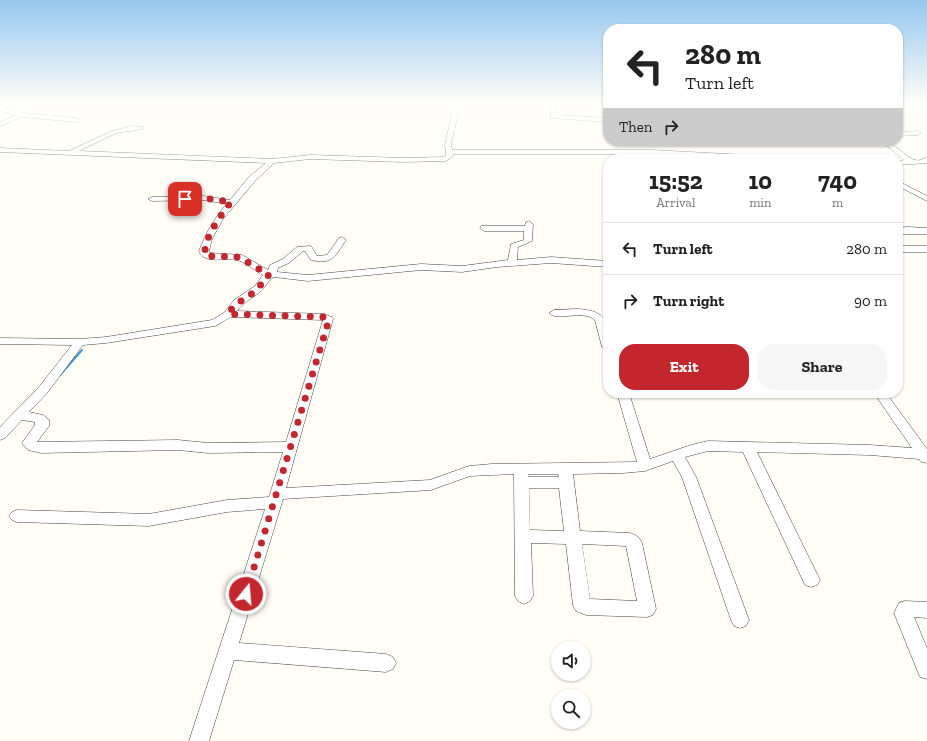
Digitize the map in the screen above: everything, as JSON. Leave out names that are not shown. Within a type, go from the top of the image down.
[{"type":"street","points":[[69,153],[107,137]]},
{"type":"street","points":[[0,150],[272,161],[310,157],[440,160],[449,158],[450,156],[449,137]]},
{"type":"street","points":[[0,144],[24,146]]},
{"type":"street","points":[[891,146],[901,154]]},
{"type":"street","points":[[449,152],[524,151],[603,155]]},
{"type":"street","points":[[651,154],[677,151],[716,154]]},
{"type":"street","points":[[903,155],[909,160],[908,162]]},
{"type":"street","points":[[903,162],[921,162],[927,159]]},
{"type":"street","points":[[272,161],[252,179],[219,218],[210,235],[204,254],[208,257],[239,257],[271,274],[308,278],[422,267],[462,269],[551,260],[603,264]]},
{"type":"street","points":[[903,186],[927,199]]},
{"type":"street","points":[[152,199],[203,198],[231,202]]},
{"type":"street","points":[[484,228],[529,226],[528,241],[515,245],[513,248],[512,263]]},
{"type":"street","points":[[903,229],[927,231]]},
{"type":"street","points":[[0,341],[80,342],[113,339],[215,323],[228,314],[238,302],[259,288],[265,278],[271,274],[273,267],[286,261],[302,248],[308,248],[314,258],[323,259],[330,257],[342,240]]},
{"type":"street","points":[[903,249],[927,250]]},
{"type":"street","points":[[554,313],[583,313],[598,316],[603,330]]},
{"type":"street","points":[[199,741],[276,498],[328,323],[328,319],[324,317],[228,314]]},
{"type":"street","points":[[0,435],[23,415],[80,342]]},
{"type":"street","points":[[625,398],[645,466]]},
{"type":"street","points":[[884,398],[925,456]]},
{"type":"street","points":[[23,415],[42,420],[42,426],[28,443],[33,447],[41,448],[178,445],[208,448],[291,447]]},
{"type":"street","points":[[17,516],[148,520],[276,498],[431,485],[469,471],[521,476],[566,476],[645,466],[696,448],[708,446],[870,450],[925,456]]},
{"type":"street","points":[[748,447],[811,580]]},
{"type":"street","points":[[677,455],[689,477],[740,620]]},
{"type":"street","points":[[521,476],[524,596]]},
{"type":"street","points":[[522,536],[574,538],[633,541],[647,609],[584,606],[582,604],[574,538],[566,476]]},
{"type":"street","points":[[927,610],[905,609],[903,613],[927,670]]},
{"type":"street","points":[[228,651],[386,663]]},
{"type":"waterway","points":[[60,375],[82,350]]},
{"type":"route","points":[[185,199],[203,198],[231,202],[217,221],[208,239],[204,254],[208,257],[239,257],[269,275],[265,278],[259,288],[238,302],[228,314],[324,317],[328,319],[273,508],[246,594]]}]
